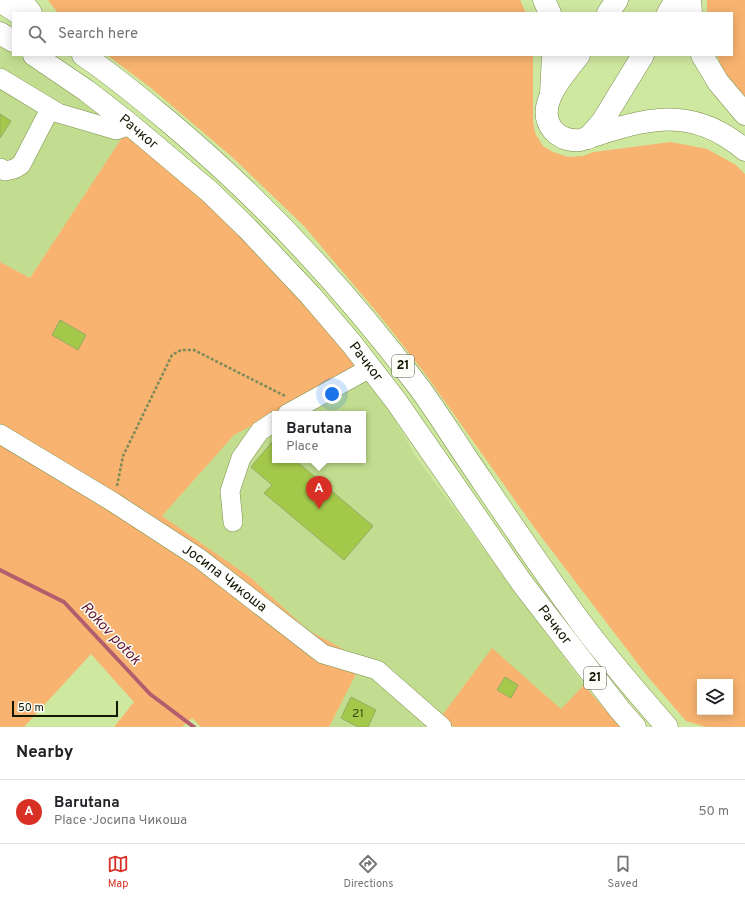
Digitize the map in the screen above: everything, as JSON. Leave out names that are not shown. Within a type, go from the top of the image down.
[{"type":"main road","points":[[20,0],[30,12]]},
{"type":"main road","points":[[544,0],[550,12]]},
{"type":"main road","points":[[609,12],[617,0]]},
{"type":"main road","points":[[669,12],[676,0]]},
{"type":"main road","points":[[690,0],[691,12]]},
{"type":"main road","points":[[0,1],[16,12]]},
{"type":"main road","points":[[0,33],[12,40]]},
{"type":"main road","name":"Рачког","points":[[35,56],[87,91],[131,125],[210,192],[247,228],[311,296],[410,420],[476,519],[522,583],[620,710],[635,727]]},
{"type":"main road","name":"Рачког","points":[[84,56],[107,71],[147,103],[226,172],[264,208],[335,285],[389,349],[419,388],[577,617],[637,693],[667,727]]},
{"type":"main road","points":[[551,94],[554,56]]},
{"type":"main road","points":[[578,56],[551,94],[546,106],[547,120],[551,127],[561,137],[580,140],[629,124],[647,120],[664,119],[703,125],[722,133],[745,150]]},
{"type":"main road","points":[[588,138],[602,122],[642,56]]},
{"type":"main road","points":[[703,56],[718,82],[745,114]]},
{"type":"street","points":[[0,78],[58,113],[116,130],[131,125]]},
{"type":"street","points":[[0,168],[5,171],[14,169],[20,165],[50,109]]},
{"type":"street","points":[[294,409],[370,368]]},
{"type":"street","points":[[233,522],[230,491],[241,458],[260,431],[272,423]]},
{"type":"street","name":"Јосипа Чикоша","points":[[0,434],[113,502],[199,558],[323,654],[377,670],[442,727]]},
{"type":"path","points":[[113,502],[123,456],[172,355],[181,350],[194,350],[294,409]]},
{"type":"shaded area","points":[[48,0],[520,0],[526,12],[57,12]]},
{"type":"shaded area","points":[[707,0],[745,0],[745,99],[723,71],[717,56],[733,56],[733,12],[707,12]]},
{"type":"shaded area","points":[[0,44],[12,51],[12,56],[20,56],[46,73],[127,130],[30,278],[0,262]]},
{"type":"shaded area","points":[[108,56],[533,56],[533,121],[535,133],[543,146],[553,152],[568,157],[583,156],[594,152],[671,142],[707,149],[736,165],[745,174],[745,727],[706,727],[686,721],[648,677],[536,530],[426,375],[380,316],[304,226],[231,156],[151,88]]},
{"type":"shaded area","points":[[127,130],[207,187],[365,366],[280,411],[272,411],[272,415],[234,435],[162,516],[250,577],[308,630],[363,660],[329,727],[201,727],[192,718],[182,727],[114,727],[134,702],[91,654],[24,727],[0,727],[0,262],[30,278]]},
{"type":"shaded area","points":[[365,366],[416,457],[584,685],[561,709],[441,718],[454,727],[329,727],[363,660],[308,630],[250,577],[162,516],[234,435],[272,415],[272,463],[366,463],[366,411],[280,411]]},
{"type":"shaded area","points":[[492,648],[561,709],[584,685],[620,727],[454,727],[441,717]]},
{"type":"building","points":[[0,114],[11,121],[0,138]]},
{"type":"building","points":[[60,320],[86,335],[78,350],[52,335]]},
{"type":"building","points":[[272,442],[272,463],[299,463],[373,526],[344,560],[264,493],[272,485],[251,467]]},
{"type":"building","points":[[505,677],[518,685],[511,698],[497,690]]},
{"type":"building","points":[[351,697],[376,710],[368,727],[358,727],[341,718]]},
{"type":"waterway","name":"Rokov potok","points":[[0,570],[64,602],[150,694],[194,727]]},
{"type":"place","name":"Barutana","points":[[319,509]]}]
